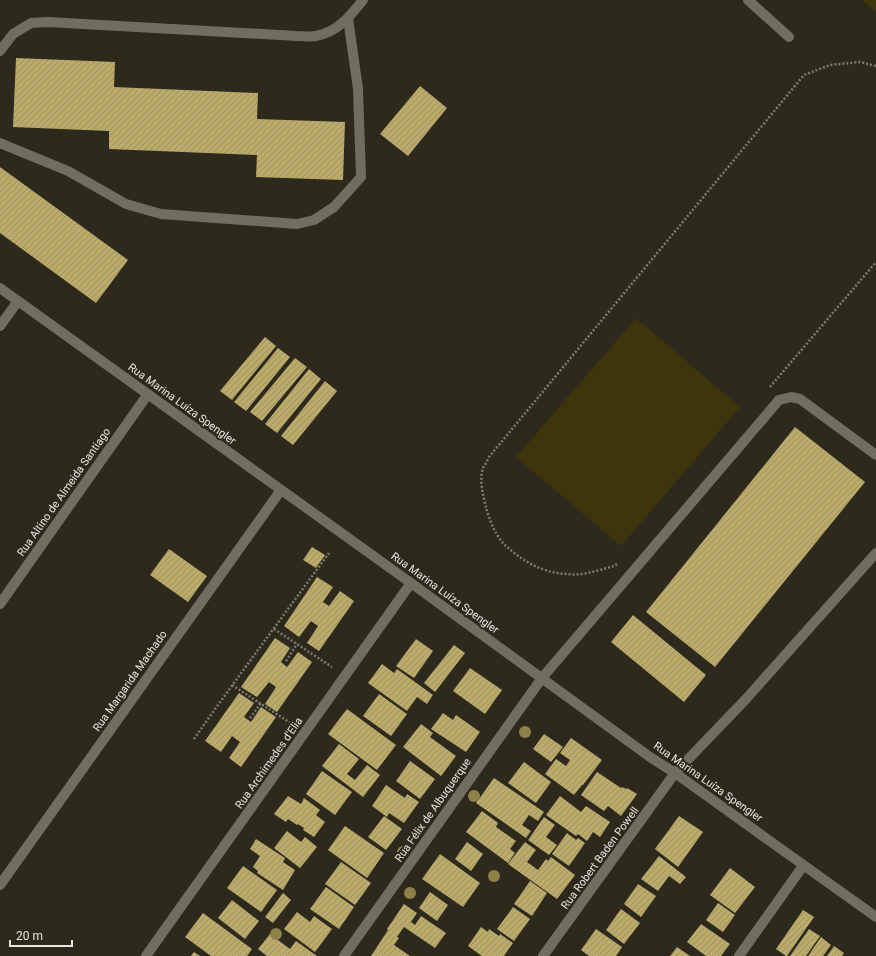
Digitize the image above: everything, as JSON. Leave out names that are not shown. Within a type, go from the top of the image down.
[{"type":"street","points":[[0,51],[13,34],[31,23],[48,22],[315,36],[330,32],[348,18],[363,0]]},
{"type":"street","points":[[748,0],[789,37]]},
{"type":"street","points":[[0,143],[68,171],[126,204],[161,214],[297,224],[314,220],[334,206],[361,177],[358,89],[348,18]]},
{"type":"street","name":"Rua Marina Luíza Spengler","points":[[0,288],[411,583],[650,757],[675,773],[876,917]]},
{"type":"street","points":[[0,326],[18,301]]},
{"type":"street","name":"Rua Altino de Almeida Santiago","points":[[0,604],[148,394]]},
{"type":"street","name":"Rua Félix de Albuquerque","points":[[344,956],[542,678],[779,400],[791,397],[800,399],[876,455]]},
{"type":"street","name":"Rua Margarida Machado","points":[[0,885],[280,490]]},
{"type":"street","name":"Rua Robert Baden Powell","points":[[543,956],[675,773],[746,699],[876,553]]},
{"type":"street","name":"Rua Archimedes d'Elia","points":[[146,956],[411,583]]},
{"type":"street","points":[[739,956],[804,866]]},
{"type":"path","points":[[620,562],[614,566],[589,573],[567,574],[546,570],[528,563],[502,543],[488,515],[484,498],[482,482],[483,469],[489,457],[804,75],[830,65],[860,62],[876,66]]},
{"type":"path","points":[[768,389],[876,262]]},
{"type":"path","points":[[194,739],[329,552]]},
{"type":"path","points":[[274,629],[334,668]]},
{"type":"path","points":[[286,661],[297,644]]},
{"type":"path","points":[[232,685],[294,725]]},
{"type":"path","points":[[250,718],[261,703]]},
{"type":"shaded area","points":[[862,0],[876,0],[876,12]]},
{"type":"shaded area","points":[[636,318],[740,407],[621,546],[516,457]]},
{"type":"building","points":[[16,58],[115,62],[114,87],[258,93],[257,119],[345,122],[343,180],[256,177],[257,155],[109,149],[109,131],[13,127]]},
{"type":"building","points":[[420,86],[447,108],[408,156],[380,134]]},
{"type":"building","points":[[0,167],[128,260],[96,303],[0,233]]},
{"type":"building","points":[[265,337],[276,346],[232,400],[220,391]]},
{"type":"building","points":[[278,348],[290,357],[246,411],[234,402]]},
{"type":"building","points":[[295,358],[307,367],[262,421],[250,412]]},
{"type":"building","points":[[309,369],[321,379],[277,433],[265,424]]},
{"type":"building","points":[[325,381],[337,391],[293,445],[281,436]]},
{"type":"building","points":[[795,427],[865,482],[715,667],[646,612]]},
{"type":"building","points":[[312,547],[325,555],[316,568],[303,560]]},
{"type":"building","points":[[169,549],[207,576],[188,602],[150,575]]},
{"type":"building","points":[[317,577],[333,587],[323,602],[329,606],[340,591],[354,601],[319,651],[307,643],[318,626],[311,621],[299,637],[284,626]]},
{"type":"building","points":[[633,615],[706,675],[684,702],[611,642]]},
{"type":"building","points":[[275,638],[290,648],[281,662],[287,667],[298,652],[312,662],[277,712],[265,704],[276,687],[269,682],[257,697],[241,687]]},
{"type":"building","points":[[416,639],[433,651],[414,678],[396,666]]},
{"type":"building","points":[[454,645],[465,653],[435,692],[424,683]]},
{"type":"building","points":[[382,664],[394,673],[397,669],[433,695],[427,704],[417,697],[407,711],[368,683]]},
{"type":"building","points":[[470,668],[502,690],[485,714],[453,691]]},
{"type":"building","points":[[239,693],[254,703],[244,717],[251,722],[261,707],[276,717],[241,767],[229,758],[240,742],[232,736],[221,752],[205,741]]},
{"type":"building","points":[[379,694],[407,714],[391,736],[363,716]]},
{"type":"building","points":[[347,709],[396,745],[377,770],[328,734]]},
{"type":"building","points":[[443,713],[453,720],[456,715],[480,732],[466,752],[431,729]]},
{"type":"building","points":[[421,724],[433,733],[430,737],[456,756],[441,776],[403,747]]},
{"type":"building","points":[[544,734],[563,747],[551,762],[533,749]]},
{"type":"building","points":[[571,738],[602,760],[574,795],[545,774],[556,759],[566,766],[570,760],[560,753]]},
{"type":"building","points":[[339,744],[359,759],[347,774],[355,780],[367,765],[380,775],[363,797],[322,766]]},
{"type":"building","points":[[410,761],[435,779],[420,799],[396,781]]},
{"type":"building","points":[[524,762],[551,782],[536,803],[508,783]]},
{"type":"building","points":[[322,771],[352,792],[335,815],[306,794]]},
{"type":"building","points":[[597,772],[621,788],[627,788],[637,794],[621,816],[608,806],[604,811],[581,795]]},
{"type":"building","points":[[494,778],[544,812],[538,821],[529,815],[522,825],[531,831],[526,838],[476,803]]},
{"type":"building","points":[[386,785],[405,798],[407,794],[419,802],[404,823],[389,813],[387,817],[372,806]]},
{"type":"building","points":[[288,796],[301,804],[304,798],[320,810],[316,815],[325,822],[314,837],[303,830],[304,828],[298,824],[297,825],[288,819],[286,822],[274,814]]},
{"type":"building","points":[[560,796],[581,812],[586,806],[610,822],[600,837],[593,832],[587,841],[578,834],[576,836],[546,815]]},
{"type":"building","points":[[482,811],[498,823],[496,827],[516,841],[510,849],[515,853],[508,863],[466,832]]},
{"type":"building","points":[[384,816],[402,829],[386,850],[368,837]]},
{"type":"building","points":[[679,816],[703,832],[678,867],[655,849]]},
{"type":"building","points":[[544,817],[555,825],[546,837],[557,845],[549,855],[528,840]]},
{"type":"building","points":[[345,826],[384,853],[367,878],[328,850]]},
{"type":"building","points":[[287,831],[301,842],[305,837],[317,847],[300,868],[274,848]]},
{"type":"building","points":[[567,833],[576,840],[578,838],[585,843],[569,866],[552,854]]},
{"type":"building","points":[[256,839],[285,858],[283,862],[295,870],[283,890],[257,873],[258,871],[253,867],[260,856],[250,849]]},
{"type":"building","points":[[467,842],[483,854],[471,871],[455,859]]},
{"type":"building","points":[[525,842],[536,850],[527,862],[538,870],[546,859],[548,861],[551,857],[575,875],[557,899],[508,864]]},
{"type":"building","points":[[440,854],[480,883],[463,907],[422,879]]},
{"type":"building","points":[[659,856],[686,877],[680,884],[669,876],[658,891],[641,879]]},
{"type":"building","points":[[341,862],[371,883],[355,905],[325,884]]},
{"type":"building","points":[[243,866],[277,890],[261,912],[227,888]]},
{"type":"building","points":[[730,868],[755,887],[735,913],[710,895]]},
{"type":"building","points":[[530,881],[547,893],[532,916],[514,904]]},
{"type":"building","points":[[638,884],[656,896],[641,917],[624,904]]},
{"type":"building","points":[[326,887],[354,907],[339,929],[310,909]]},
{"type":"building","points":[[430,892],[448,905],[437,921],[419,908]]},
{"type":"building","points":[[283,893],[291,900],[273,923],[265,917]]},
{"type":"building","points":[[232,900],[259,921],[245,939],[218,918]]},
{"type":"building","points":[[718,903],[735,915],[723,932],[706,920]]},
{"type":"building","points":[[404,904],[417,913],[411,922],[415,925],[421,916],[446,933],[435,948],[404,927],[397,937],[399,938],[394,945],[410,956],[371,956],[388,930],[387,929]]},
{"type":"building","points":[[513,907],[530,919],[514,941],[497,929]]},
{"type":"building","points":[[621,909],[640,923],[624,944],[606,930]]},
{"type":"building","points":[[803,910],[814,917],[786,956],[776,949]]},
{"type":"building","points":[[297,912],[310,922],[314,916],[332,929],[315,952],[284,929]]},
{"type":"building","points":[[203,913],[252,949],[247,956],[211,956],[185,937]]},
{"type":"building","points":[[701,924],[730,944],[721,956],[706,956],[687,942]]},
{"type":"building","points":[[481,927],[488,932],[489,929],[499,936],[500,934],[513,943],[504,956],[482,956],[468,946]]},
{"type":"building","points":[[596,929],[622,947],[616,956],[589,956],[581,950]]},
{"type":"building","points":[[809,929],[820,936],[806,956],[790,956]]},
{"type":"building","points":[[270,934],[290,949],[296,941],[317,956],[267,956],[258,949]]},
{"type":"building","points":[[821,937],[831,945],[823,956],[808,956]]},
{"type":"building","points":[[834,946],[844,953],[842,956],[827,956]]},
{"type":"building","points":[[677,947],[690,956],[670,956]]},
{"type":"building","points":[[194,952],[200,956],[191,956]]}]
